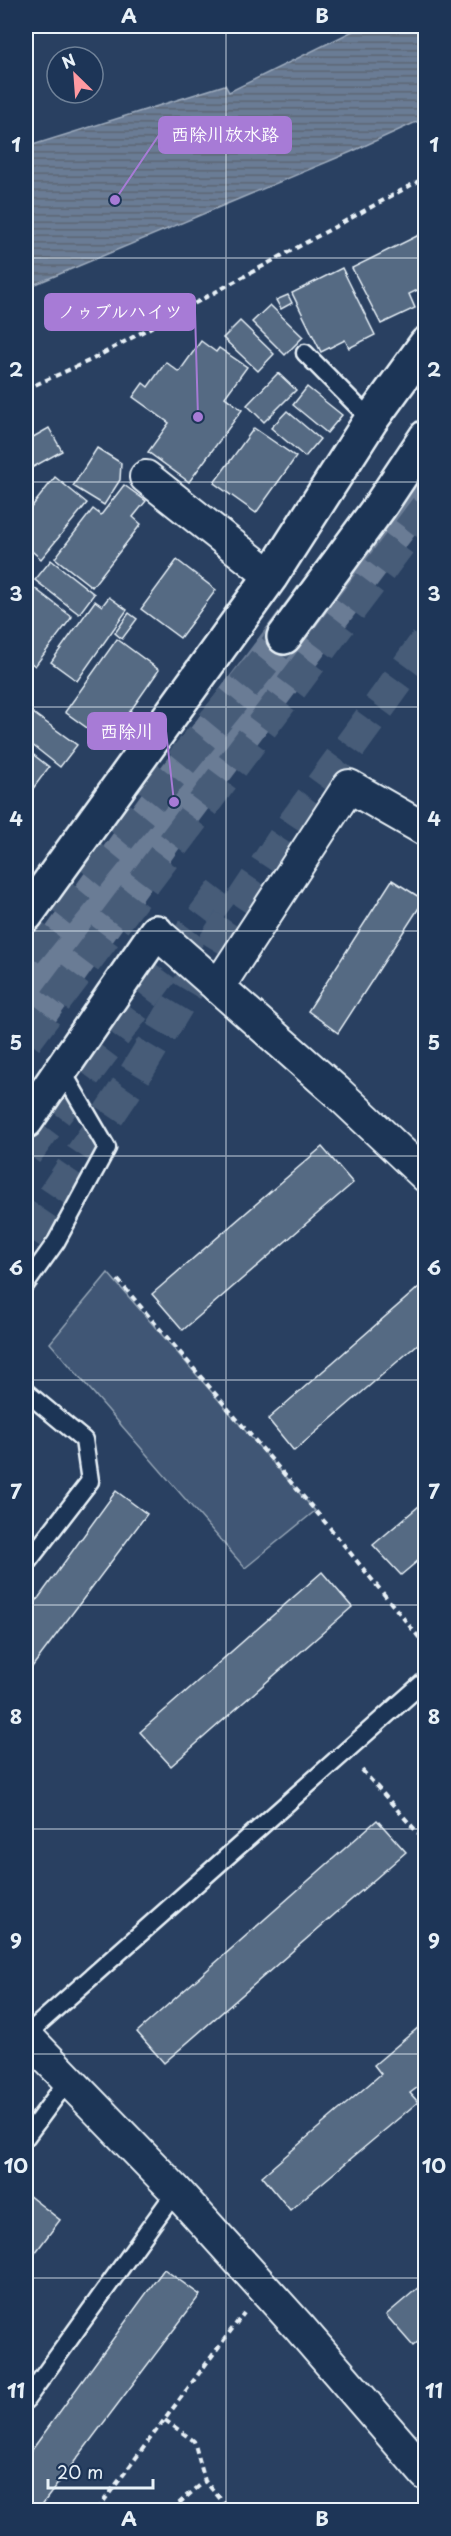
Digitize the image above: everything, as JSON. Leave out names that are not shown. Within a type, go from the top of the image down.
[{"type":"main road","points":[[26,915],[271,576],[371,420],[426,344]]},
{"type":"main road","points":[[284,637],[380,506],[426,437]]},
{"type":"main road","points":[[26,1121],[156,932]]},
{"type":"street","points":[[146,477],[271,576]]},
{"type":"street","points":[[218,987],[349,786],[426,830]]},
{"type":"street","points":[[156,932],[336,1091],[426,1176]]},
{"type":"street","points":[[26,2036],[176,2191],[421,2461]]},
{"type":"lane","points":[[305,353],[371,420]]},
{"type":"lane","points":[[26,1284],[57,1242],[106,1148],[61,1069]]},
{"type":"lane","points":[[26,1392],[84,1440],[90,1481],[26,1563]]},
{"type":"lane","points":[[26,2036],[426,1680]]},
{"type":"lane","points":[[26,2138],[68,2080]]},
{"type":"lane","points":[[26,2400],[176,2191]]},
{"type":"path","points":[[26,389],[92,360],[426,177]]},
{"type":"path","points":[[118,1280],[330,1528],[426,1646]]},
{"type":"path","points":[[346,1751],[426,1842]]},
{"type":"path","points":[[97,2511],[246,2310]]},
{"type":"path","points":[[165,2420],[194,2441],[206,2481],[230,2511]]},
{"type":"path","points":[[171,2511],[206,2481]]},
{"type":"shaded area","points":[[363,26],[425,26],[425,118],[351,152],[26,288],[26,147],[225,85],[229,92]]},
{"type":"shaded area","points":[[108,1273],[315,1511],[245,1568],[50,1343]]},
{"type":"building","points":[[419,235],[426,249],[426,286],[409,294],[415,308],[381,324],[352,268]]},
{"type":"building","points":[[342,268],[375,335],[349,348],[345,340],[321,352],[292,293]]},
{"type":"building","points":[[288,295],[292,303],[281,309],[276,300]]},
{"type":"building","points":[[270,305],[303,337],[285,355],[252,322]]},
{"type":"building","points":[[240,321],[274,354],[258,371],[223,338]]},
{"type":"building","points":[[201,341],[216,352],[219,348],[247,367],[225,397],[242,410],[189,482],[148,452],[169,423],[133,397],[143,383],[148,387],[166,362],[179,372]]},
{"type":"building","points":[[278,373],[296,390],[264,422],[247,405]]},
{"type":"building","points":[[307,387],[342,415],[327,433],[293,405]]},
{"type":"building","points":[[287,411],[320,439],[305,457],[271,428]]},
{"type":"building","points":[[49,428],[62,451],[26,471],[26,441]]},
{"type":"building","points":[[254,428],[296,457],[256,513],[214,483]]},
{"type":"building","points":[[97,448],[121,463],[120,480],[104,505],[73,486]]},
{"type":"building","points":[[55,477],[87,503],[41,559],[26,546],[26,514]]},
{"type":"building","points":[[124,485],[146,501],[133,517],[141,524],[92,587],[55,558],[93,509],[101,515]]},
{"type":"building","points":[[51,560],[94,594],[79,614],[35,580]]},
{"type":"building","points":[[177,560],[216,590],[180,638],[141,609]]},
{"type":"building","points":[[33,587],[72,617],[35,666],[26,659],[26,596]]},
{"type":"building","points":[[109,597],[127,610],[77,681],[51,662],[95,601],[102,606]]},
{"type":"building","points":[[129,613],[137,619],[122,639],[115,633]]},
{"type":"building","points":[[117,639],[159,670],[108,743],[65,712]]},
{"type":"building","points":[[33,713],[77,745],[60,767],[26,740],[26,722]]},
{"type":"building","points":[[26,749],[49,767],[26,798]]},
{"type":"building","points":[[392,880],[424,900],[338,1033],[308,1011]]},
{"type":"building","points":[[322,1147],[353,1183],[183,1330],[152,1294]]},
{"type":"building","points":[[426,1281],[426,1337],[294,1451],[268,1419]]},
{"type":"building","points":[[116,1491],[147,1514],[26,1675],[26,1615]]},
{"type":"building","points":[[426,1500],[426,1554],[401,1575],[373,1545]]},
{"type":"building","points":[[322,1572],[352,1607],[171,1766],[140,1732]]},
{"type":"building","points":[[377,1820],[406,1852],[164,2063],[137,2032]]},
{"type":"building","points":[[426,2021],[426,2081],[410,2093],[418,2102],[290,2210],[262,2176],[381,2074],[374,2065]]},
{"type":"building","points":[[28,2195],[60,2220],[26,2265],[26,2198]]},
{"type":"building","points":[[164,2269],[200,2295],[38,2510],[26,2510],[26,2458]]},
{"type":"building","points":[[426,2281],[426,2335],[413,2346],[386,2315]]},
{"type":"waterway","points":[[26,1009],[174,802],[426,468]]},
{"type":"tunnel","points":[[26,1040],[426,508]]},
{"type":"tunnel","points":[[26,952],[284,637]]},
{"type":"tunnel","points":[[26,1237],[130,1083],[219,936],[293,825],[426,642]]},
{"type":"tunnel","points":[[26,1153],[231,880]]},
{"type":"place","name":"西除川放水路","points":[[115,200]]},
{"type":"place","name":"ノゥブルハイツ","points":[[198,417]]},
{"type":"place","name":"西除川","points":[[174,802]]}]
